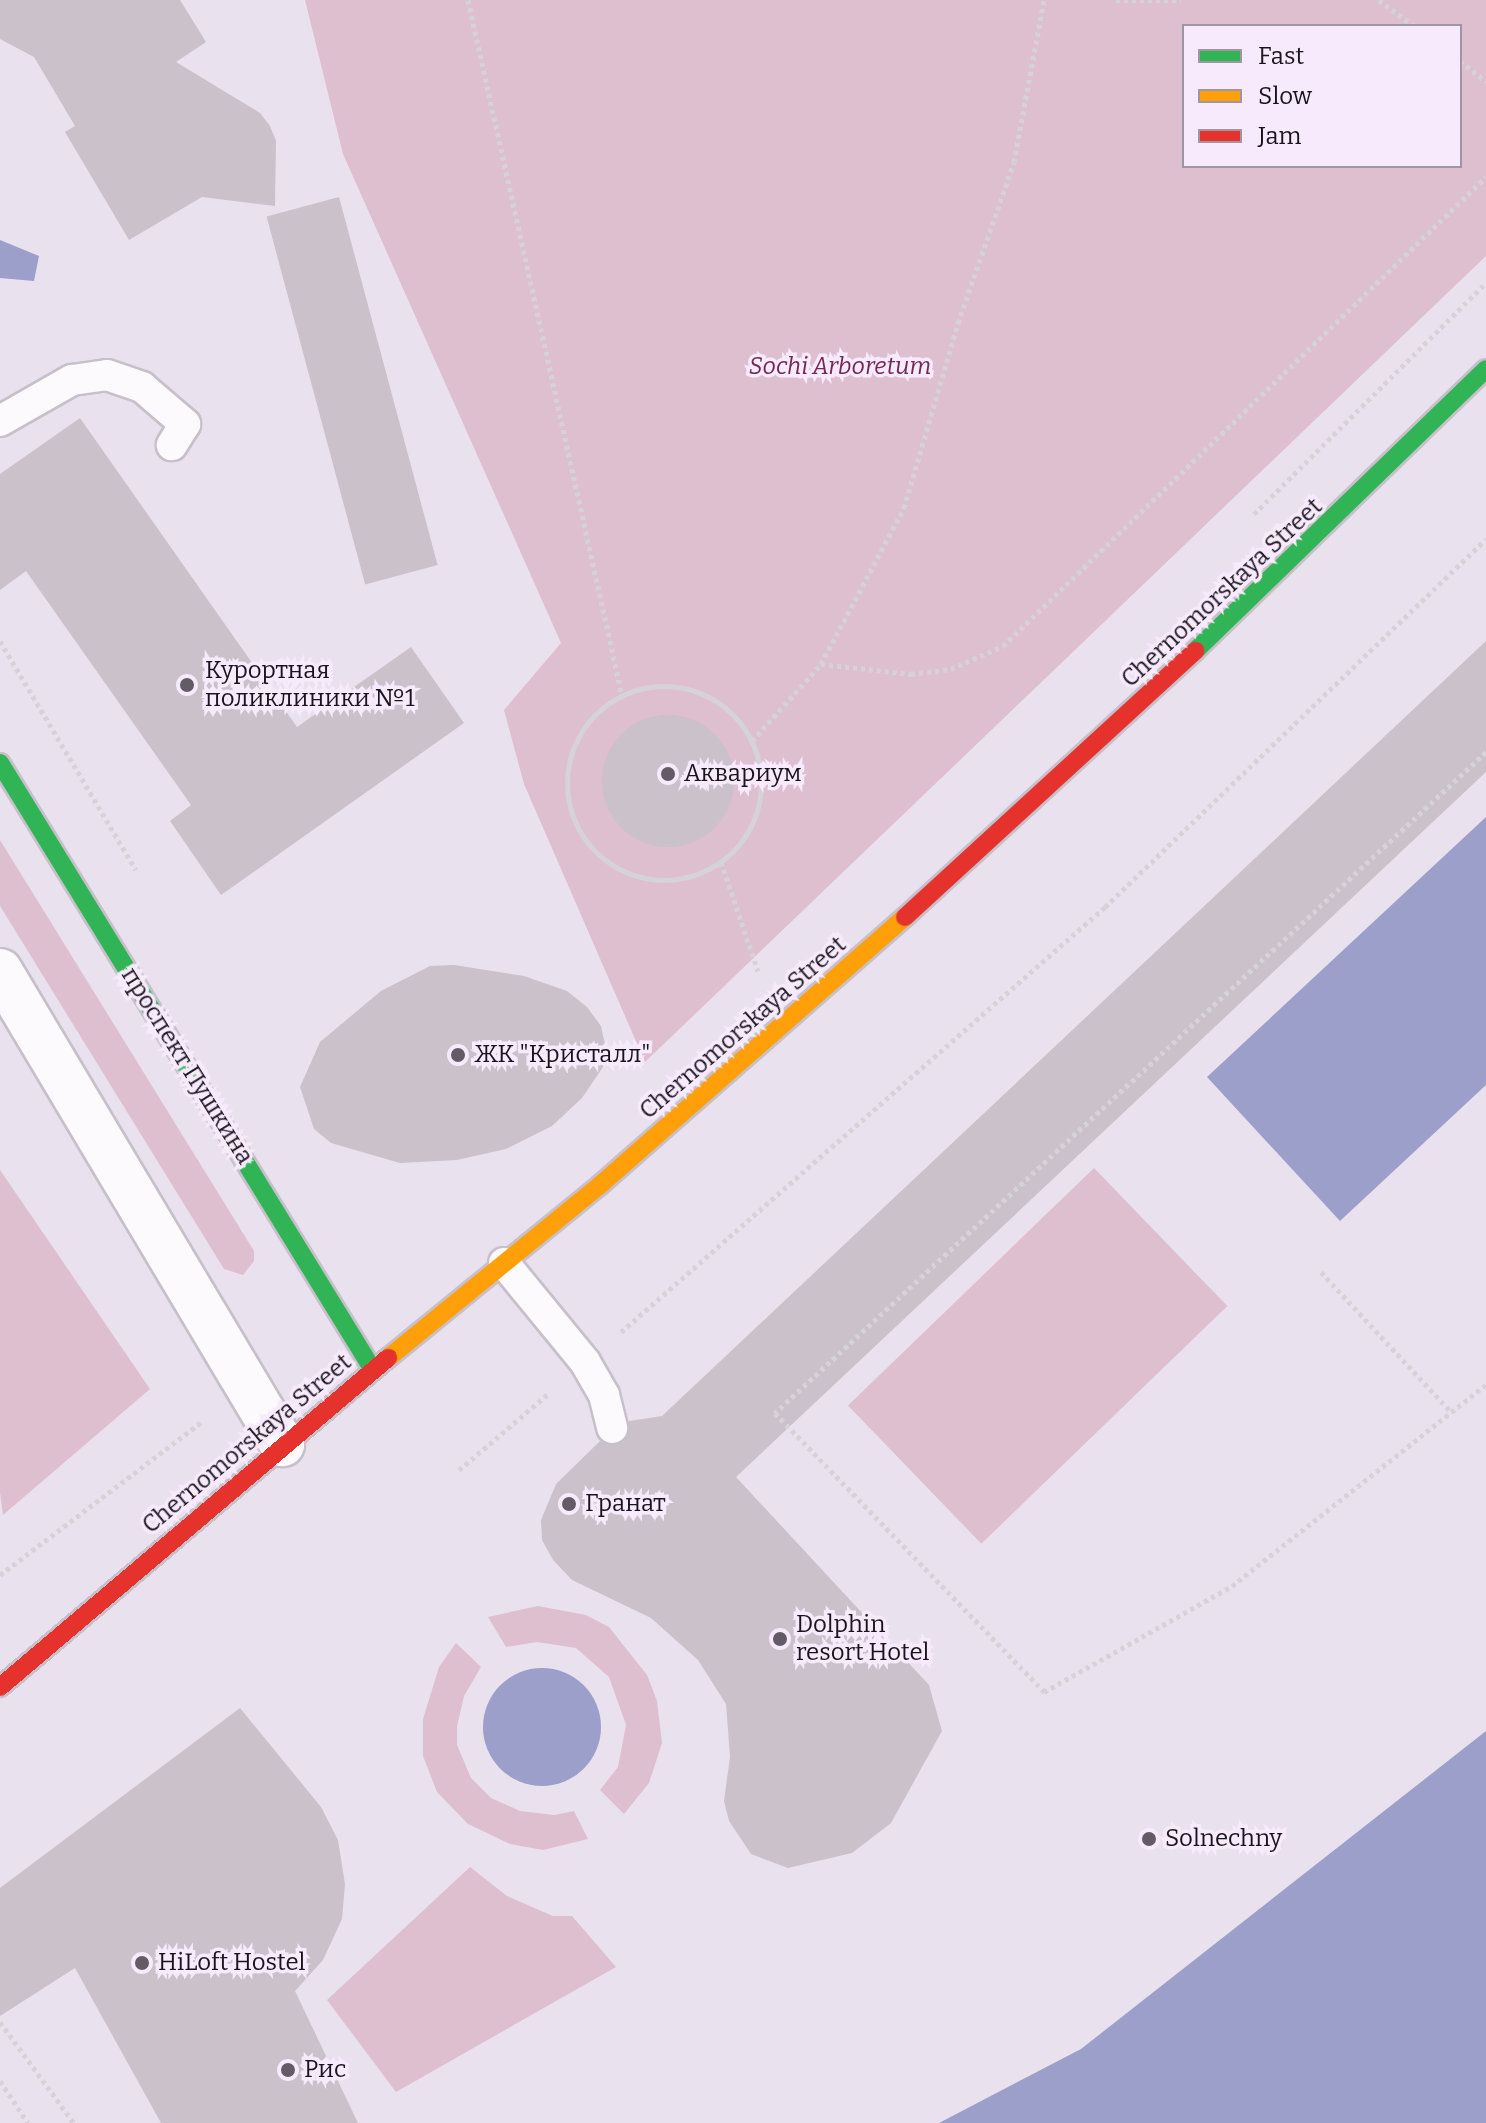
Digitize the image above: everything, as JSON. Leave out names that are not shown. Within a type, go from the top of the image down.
[{"type":"main road","name":"Chernomorskaya Street","points":[[0,1687],[282,1444],[600,1185],[1005,829],[1329,526],[1486,369]]},
{"type":"main road","name":"проспект Пушкина","points":[[0,763],[373,1370]]},
{"type":"street","points":[[0,971],[282,1444]]},
{"type":"lane","points":[[0,421],[72,380],[107,375],[142,387],[185,424],[172,445]]},
{"type":"lane","points":[[504,1263],[585,1362],[604,1395],[612,1428]]},
{"type":"path","points":[[468,0],[622,695]]},
{"type":"path","points":[[752,741],[821,664],[904,508],[958,323],[1014,162],[1044,0]]},
{"type":"path","points":[[1116,0],[1181,0]]},
{"type":"path","points":[[1379,0],[1411,24]]},
{"type":"path","points":[[1462,63],[1486,81]]},
{"type":"path","points":[[821,664],[911,674],[951,669],[1003,646],[1486,177]]},
{"type":"path","points":[[1252,516],[1486,283]]},
{"type":"path","points":[[459,1470],[1105,907],[1486,539]]},
{"type":"path","points":[[659,686],[697,691],[729,711],[752,741],[760,769],[760,798],[747,833],[721,862],[687,878],[649,879],[613,867],[575,825],[567,788],[572,750],[592,717],[622,695],[659,686]]},
{"type":"path","points":[[1486,752],[775,1413],[1044,1692],[1232,1586],[1486,1385]]},
{"type":"path","points":[[721,862],[753,961]]},
{"type":"path","points":[[1321,1272],[1451,1412]]},
{"type":"path","points":[[0,1575],[209,1416]]},
{"type":"path","points":[[0,2022],[74,2123]]},
{"type":"path","points":[[0,2081],[28,2123]]},
{"type":"green space","name":"Sochi Arboretum","points":[[305,0],[1486,0],[1486,256],[645,1062],[524,784],[504,710],[561,643],[343,154]]},
{"type":"green space","points":[[0,840],[254,1251],[254,1261],[243,1275],[224,1269],[0,906]]},
{"type":"green space","points":[[1094,1168],[1227,1306],[981,1544],[848,1406]]},
{"type":"green space","points":[[0,1170],[150,1389],[3,1515],[0,1492]]},
{"type":"green space","points":[[538,1606],[586,1615],[609,1627],[647,1675],[657,1701],[662,1743],[649,1783],[624,1814],[600,1790],[618,1767],[626,1725],[609,1677],[576,1648],[537,1642],[506,1647],[488,1617]]},
{"type":"green space","points":[[456,1643],[481,1667],[464,1696],[457,1726],[457,1745],[471,1778],[491,1798],[520,1811],[554,1815],[574,1811],[588,1839],[543,1850],[510,1844],[468,1824],[437,1792],[423,1756],[423,1719],[439,1667]]},
{"type":"green space","points":[[470,1867],[507,1896],[553,1916],[572,1916],[616,1967],[396,2092],[327,2000]]},
{"type":"water","points":[[0,240],[39,256],[34,281],[0,278]]},
{"type":"water","points":[[1486,817],[1486,1085],[1340,1221],[1207,1077]]},
{"type":"water","points":[[542,1668],[575,1678],[591,1694],[601,1727],[591,1760],[575,1776],[542,1786],[509,1776],[493,1760],[483,1727],[493,1694],[509,1678]]},
{"type":"water","points":[[1486,1731],[1486,2123],[939,2123],[1081,2049]]},
{"type":"building","points":[[0,0],[180,0],[206,42],[176,62],[260,113],[270,126],[276,141],[275,206],[202,197],[129,240],[65,132],[75,126],[34,57],[0,39]]},
{"type":"building","points":[[339,197],[438,565],[365,584],[267,216]]},
{"type":"building","name":"Курортная поликлиники №1","points":[[80,418],[297,727],[411,647],[464,723],[221,895],[170,821],[191,805],[26,571],[0,590],[0,474]]},
{"type":"building","points":[[1486,641],[1486,772],[736,1477],[929,1685],[942,1731],[891,1823],[852,1853],[788,1868],[751,1854],[729,1821],[724,1801],[730,1757],[726,1704],[698,1660],[651,1618],[572,1580],[553,1560],[542,1540],[541,1520],[556,1484],[600,1441],[608,1445],[624,1442],[629,1421],[662,1416]]},
{"type":"building","name":"Аквариум","points":[[668,715],[693,720],[715,734],[729,756],[734,781],[729,806],[715,828],[693,842],[668,847],[643,842],[621,828],[607,806],[602,781],[607,756],[621,734],[643,720]]},
{"type":"building","name":"ЖК \"Кристалл\"","points":[[454,965],[524,976],[567,991],[587,1007],[601,1026],[605,1045],[603,1067],[582,1098],[552,1126],[506,1149],[457,1160],[400,1163],[331,1143],[314,1129],[300,1087],[320,1042],[381,991],[430,966]]},
{"type":"building","points":[[240,1708],[321,1807],[338,1840],[345,1884],[342,1919],[323,1960],[295,1991],[358,2123],[161,2123],[75,1968],[0,2016],[0,1888]]},
{"type":"traffic: fast","points":[[1195,651],[1486,369]]},
{"type":"traffic: fast","points":[[0,763],[373,1370]]},
{"type":"traffic: slow","points":[[388,1358],[600,1185],[905,917]]},
{"type":"traffic: jam","points":[[905,917],[1195,651]]},
{"type":"traffic: jam","points":[[0,1687],[388,1358]]},
{"type":"place","name":"Курортная поликлиники №1","points":[[187,685]]},
{"type":"place","name":"Аквариум","points":[[668,774]]},
{"type":"place","name":"ЖК \"Кристалл\"","points":[[458,1055]]},
{"type":"place","name":"Гранат","points":[[569,1504]]},
{"type":"place","name":"Dolphin resort Hotel","points":[[780,1639]]},
{"type":"place","name":"Solnechny","points":[[1149,1839]]},
{"type":"place","name":"HiLoft Hostel","points":[[142,1963]]},
{"type":"place","name":"Рис","points":[[288,2070]]}]
